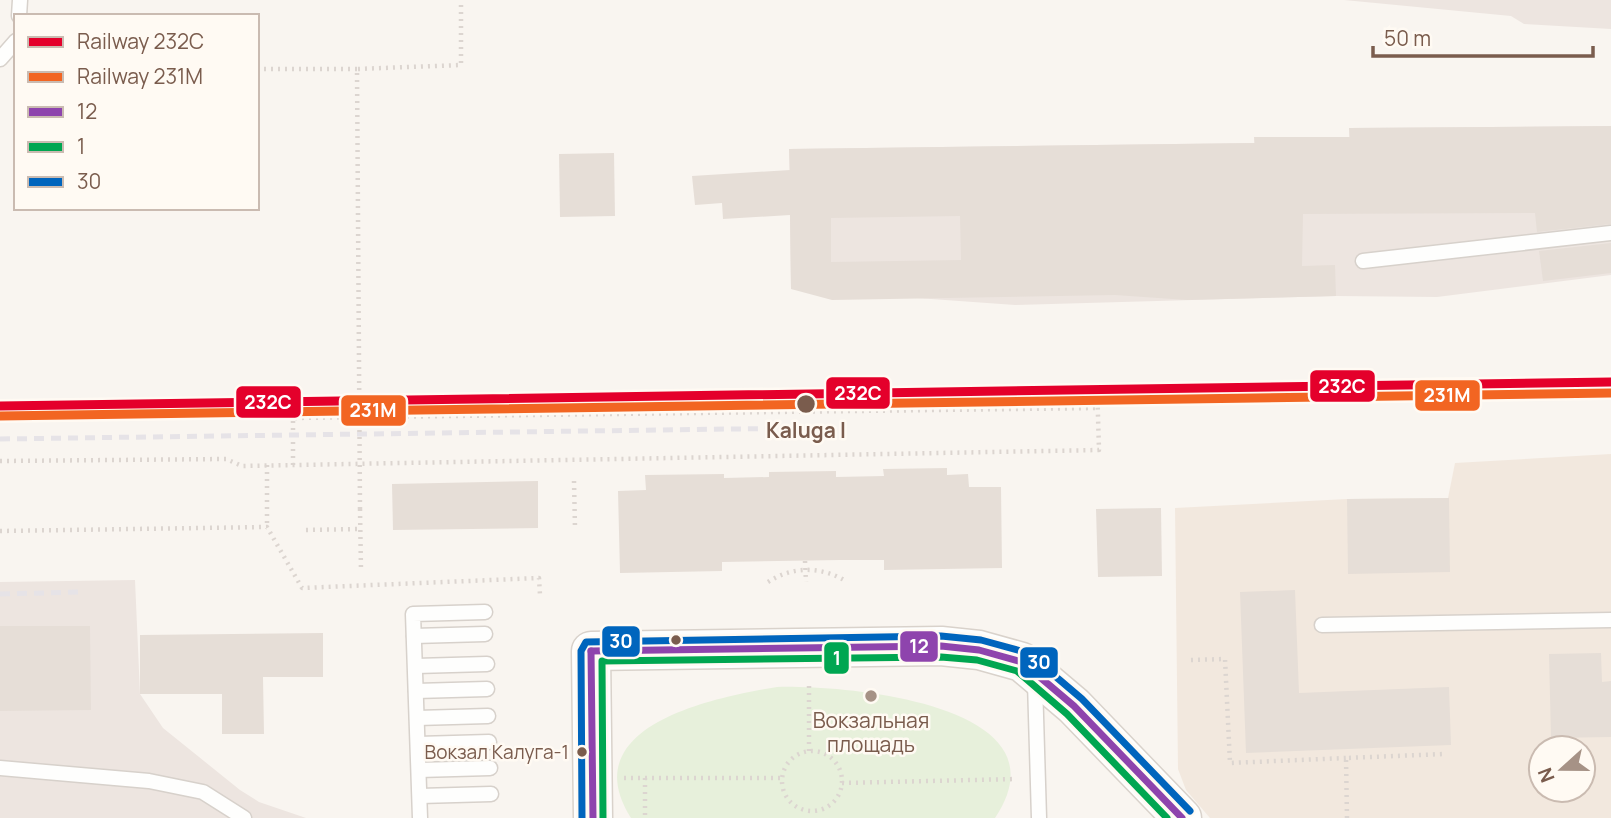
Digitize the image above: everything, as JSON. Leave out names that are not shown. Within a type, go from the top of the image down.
[{"type":"main road","points":[[593,818],[591,651],[942,646],[998,654],[1022,662],[1074,706],[1182,818]]},
{"type":"lane","points":[[0,59],[14,43]]},
{"type":"lane","points":[[1363,261],[1611,233]]},
{"type":"lane","points":[[420,818],[414,614],[485,612]]},
{"type":"lane","points":[[1322,625],[1611,620]]},
{"type":"lane","points":[[414,636],[485,634]]},
{"type":"lane","points":[[416,666],[486,664]]},
{"type":"lane","points":[[1034,673],[1039,818]]},
{"type":"lane","points":[[416,691],[487,689]]},
{"type":"lane","points":[[417,718],[488,716]]},
{"type":"lane","points":[[418,744],[489,742]]},
{"type":"lane","points":[[0,768],[149,781],[203,792],[244,818]]},
{"type":"lane","points":[[419,770],[490,768]]},
{"type":"lane","points":[[420,796],[491,794]]},
{"type":"path","points":[[259,69],[461,65],[461,0]]},
{"type":"path","points":[[357,69],[361,571]]},
{"type":"path","points":[[0,461],[226,459],[242,466],[1099,450],[1097,383]]},
{"type":"path","points":[[293,465],[293,418],[1098,408]]},
{"type":"path","points":[[267,465],[267,527],[302,588],[539,578],[540,595]]},
{"type":"path","points":[[575,481],[575,528]]},
{"type":"path","points":[[0,531],[267,527]]},
{"type":"path","points":[[306,530],[360,529]]},
{"type":"path","points":[[806,561],[806,582]]},
{"type":"path","points":[[768,582],[785,571],[806,570],[826,570],[846,581]]},
{"type":"path","points":[[1191,660],[1225,659],[1230,763],[1444,754]]},
{"type":"path","points":[[809,686],[809,751]]},
{"type":"path","points":[[809,751],[822,752],[833,759],[840,770],[842,783],[839,795],[831,805],[819,811],[808,811],[788,800],[783,790],[782,778],[792,758],[809,751]]},
{"type":"path","points":[[1346,758],[1347,818]]},
{"type":"path","points":[[619,778],[782,778]]},
{"type":"path","points":[[645,778],[645,818]]},
{"type":"path","points":[[842,783],[1023,779]]},
{"type":"shaded area","points":[[1344,0],[1611,0],[1611,29],[1524,24],[1511,16]]},
{"type":"shaded area","points":[[1611,126],[1611,275],[1437,297],[1336,296],[1015,305],[791,289],[789,149],[1254,143],[1254,137],[1349,137],[1349,128]]},
{"type":"shaded area","points":[[1611,454],[1611,818],[1210,818],[1186,790],[1178,769],[1175,508],[1347,499],[1448,498],[1455,463]]},
{"type":"shaded area","points":[[135,580],[140,694],[163,728],[259,802],[306,818],[0,818],[0,582]]},
{"type":"green space","points":[[777,687],[849,690],[895,697],[939,709],[977,725],[1003,749],[1010,779],[995,818],[631,818],[618,786],[620,760],[635,738],[659,721],[688,708]]},
{"type":"building","points":[[1611,126],[1611,224],[1537,232],[1535,213],[1303,214],[1302,266],[1335,265],[1336,296],[1187,300],[1115,295],[832,300],[791,289],[790,215],[723,219],[722,203],[695,205],[692,176],[790,170],[789,149],[1255,143],[1254,137],[1350,137],[1349,128]],"holes":[[[960,216],[961,260],[831,262],[831,218]]]},
{"type":"building","points":[[614,153],[615,216],[560,217],[559,154]]},
{"type":"building","points":[[1611,243],[1611,273],[1543,281],[1539,251]]},
{"type":"building","points":[[947,468],[947,475],[968,474],[969,487],[1001,487],[1002,568],[884,570],[884,560],[840,560],[722,562],[722,571],[620,573],[618,491],[646,490],[645,475],[724,474],[724,478],[769,477],[769,472],[836,471],[836,477],[884,476],[883,469]]},
{"type":"building","points":[[538,481],[538,528],[393,530],[392,484]]},
{"type":"building","points":[[1449,498],[1450,572],[1348,574],[1347,499]]},
{"type":"building","points":[[1161,508],[1162,576],[1098,577],[1096,509]]},
{"type":"building","points":[[1295,590],[1299,693],[1449,687],[1451,745],[1246,753],[1240,592]]},
{"type":"building","points":[[0,626],[90,626],[91,710],[0,711]]},
{"type":"building","points":[[323,633],[323,677],[263,677],[264,734],[222,734],[222,694],[140,694],[140,635]]},
{"type":"building","points":[[1601,653],[1602,682],[1611,681],[1611,737],[1597,737],[1597,734],[1551,734],[1549,654]]},
{"type":"railway","points":[[0,439],[805,428]]},
{"type":"railway","points":[[0,594],[81,592]]},
{"type":"rail line","name":"232C","points":[[0,406],[1611,382]]},
{"type":"rail line","name":"231М","points":[[0,416],[1611,393]]},
{"type":"transit line","name":"30","points":[[582,818],[581,651],[586,642],[941,636],[981,640],[1028,653],[1082,699],[1190,811]]},
{"type":"transit line","name":"12","points":[[591,651],[941,646],[979,650],[1022,662],[1074,706],[1182,818]]},
{"type":"transit line","name":"12","points":[[591,651],[593,818]]},
{"type":"transit line","name":"1","points":[[603,818],[602,661],[941,657],[977,660],[1017,671],[1067,714],[1167,818]]},
{"type":"place","name":"Kaluga I","points":[[806,404]]},
{"type":"place","name":"Вокзальная площадь","points":[[871,696]]},
{"type":"place","name":"Вокзал Калуга-1","points":[[582,752]]}]
